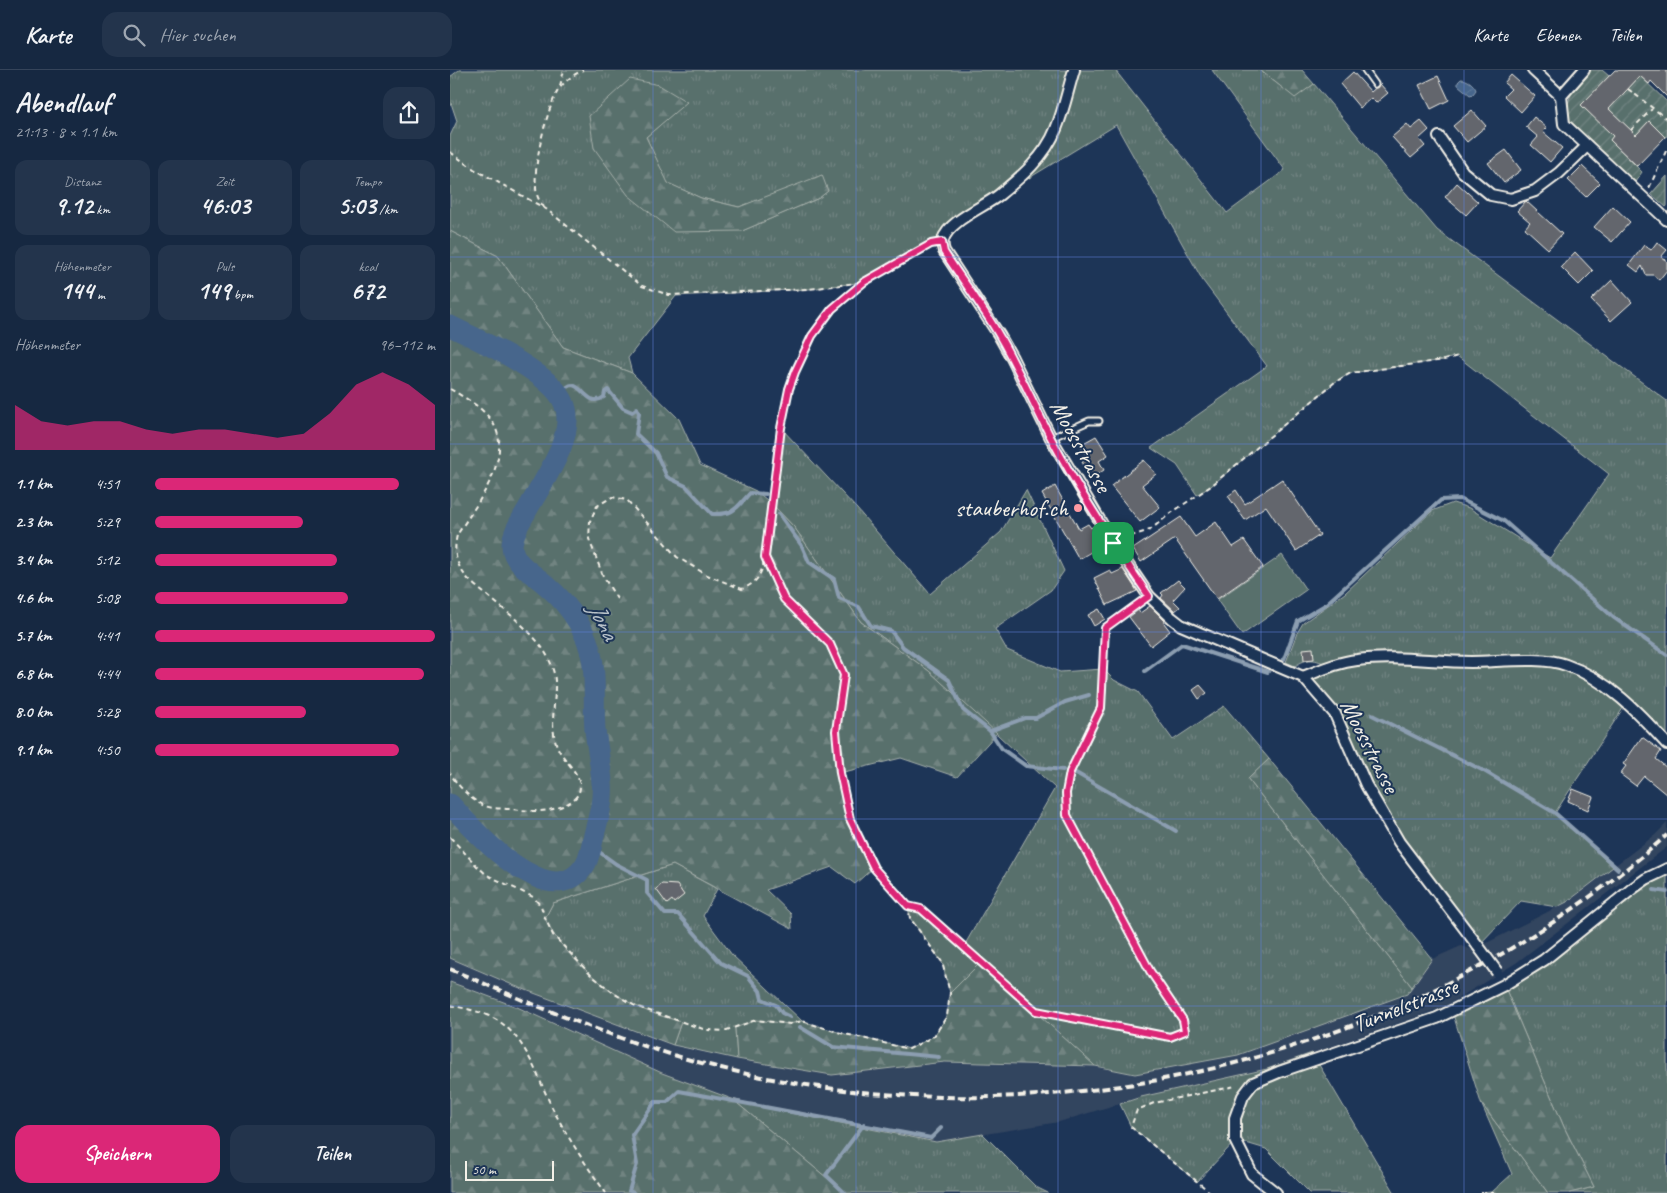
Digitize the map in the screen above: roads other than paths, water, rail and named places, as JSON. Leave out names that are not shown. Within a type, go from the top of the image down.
[{"type":"street","name":"Moosstrasse","points":[[1074,70],[1056,129],[1048,146],[1018,180],[946,233],[942,242],[944,252],[986,314],[1012,358],[1051,438],[1113,543],[1149,596],[1181,625],[1303,677],[1335,714],[1366,785],[1399,842],[1478,946],[1504,985]]},
{"type":"street","points":[[1532,70],[1561,96],[1564,124],[1667,220]]},
{"type":"street","points":[[1561,96],[1584,70]]},
{"type":"street","points":[[1439,137],[1462,172],[1491,195],[1510,199],[1535,191],[1559,173],[1587,146]]},
{"type":"street","points":[[1303,677],[1329,665],[1357,660],[1395,658],[1470,662],[1544,661],[1565,664],[1589,676],[1627,702],[1667,744]]},
{"type":"street","name":"Tunnelstrasse","points":[[1276,1193],[1252,1174],[1235,1140],[1235,1118],[1243,1096],[1253,1083],[1279,1072],[1437,1018],[1504,985],[1544,960],[1646,879],[1667,869]]},
{"type":"lane","points":[[1365,70],[1375,84]]},
{"type":"lane","points":[[1051,438],[1089,422],[1099,421]]},
{"type":"water","points":[[1461,79],[1468,81],[1474,86],[1476,90],[1473,94],[1470,95],[1458,85]]},
{"type":"waterway","name":"Jona","points":[[450,326],[513,358],[530,369],[545,380],[557,392],[564,403],[567,416],[562,444],[548,474],[517,528],[512,546],[513,552],[520,563],[568,607],[578,622],[590,649],[593,662],[595,730],[602,790],[599,816],[586,863],[570,879],[556,882],[534,876],[510,862],[489,844],[450,804]]},
{"type":"waterway","points":[[559,394],[572,385],[576,386],[590,398],[599,400],[604,397],[605,392],[608,390],[623,408],[632,412],[637,408],[639,413],[636,434],[656,453],[667,477],[686,486],[712,514],[730,512],[750,493],[766,494]]},
{"type":"waterway","points":[[1284,659],[1298,621],[1325,605],[1441,500],[1460,499],[1504,521],[1613,617],[1667,655]]},
{"type":"waterway","points":[[779,514],[802,546],[809,562],[834,579],[839,598],[859,607],[871,626],[891,631],[903,647],[949,680],[963,710],[990,731],[1025,718],[1036,718],[1065,702],[1089,695]]},
{"type":"waterway","points":[[1145,671],[1182,644],[1268,672]]},
{"type":"waterway","points":[[1372,715],[1484,771],[1555,813],[1618,869]]},
{"type":"waterway","points":[[990,731],[1002,749],[1026,766],[1063,770]]},
{"type":"waterway","points":[[1076,773],[1176,831]]},
{"type":"waterway","points":[[591,846],[616,864],[647,880],[647,893],[665,914],[678,914],[721,963],[748,976],[760,991],[762,999],[776,1005],[782,1013],[790,1017]]},
{"type":"waterway","points":[[1654,890],[1667,892]]},
{"type":"waterway","points":[[800,1027],[833,1047],[939,1057]]},
{"type":"waterway","points":[[634,1193],[629,1191],[637,1164],[632,1135],[655,1102],[667,1102],[679,1091],[931,1138],[941,1128]]},
{"type":"waterway","points":[[845,1193],[826,1175],[864,1124]]},
{"type":"railway","points":[[450,969],[612,1035],[679,1057],[713,1066],[839,1090],[966,1097],[1093,1090],[1219,1067],[1340,1030],[1456,979],[1566,914],[1667,835]]},
{"type":"place","name":"stauberhof.ch","points":[[1078,508]]}]
